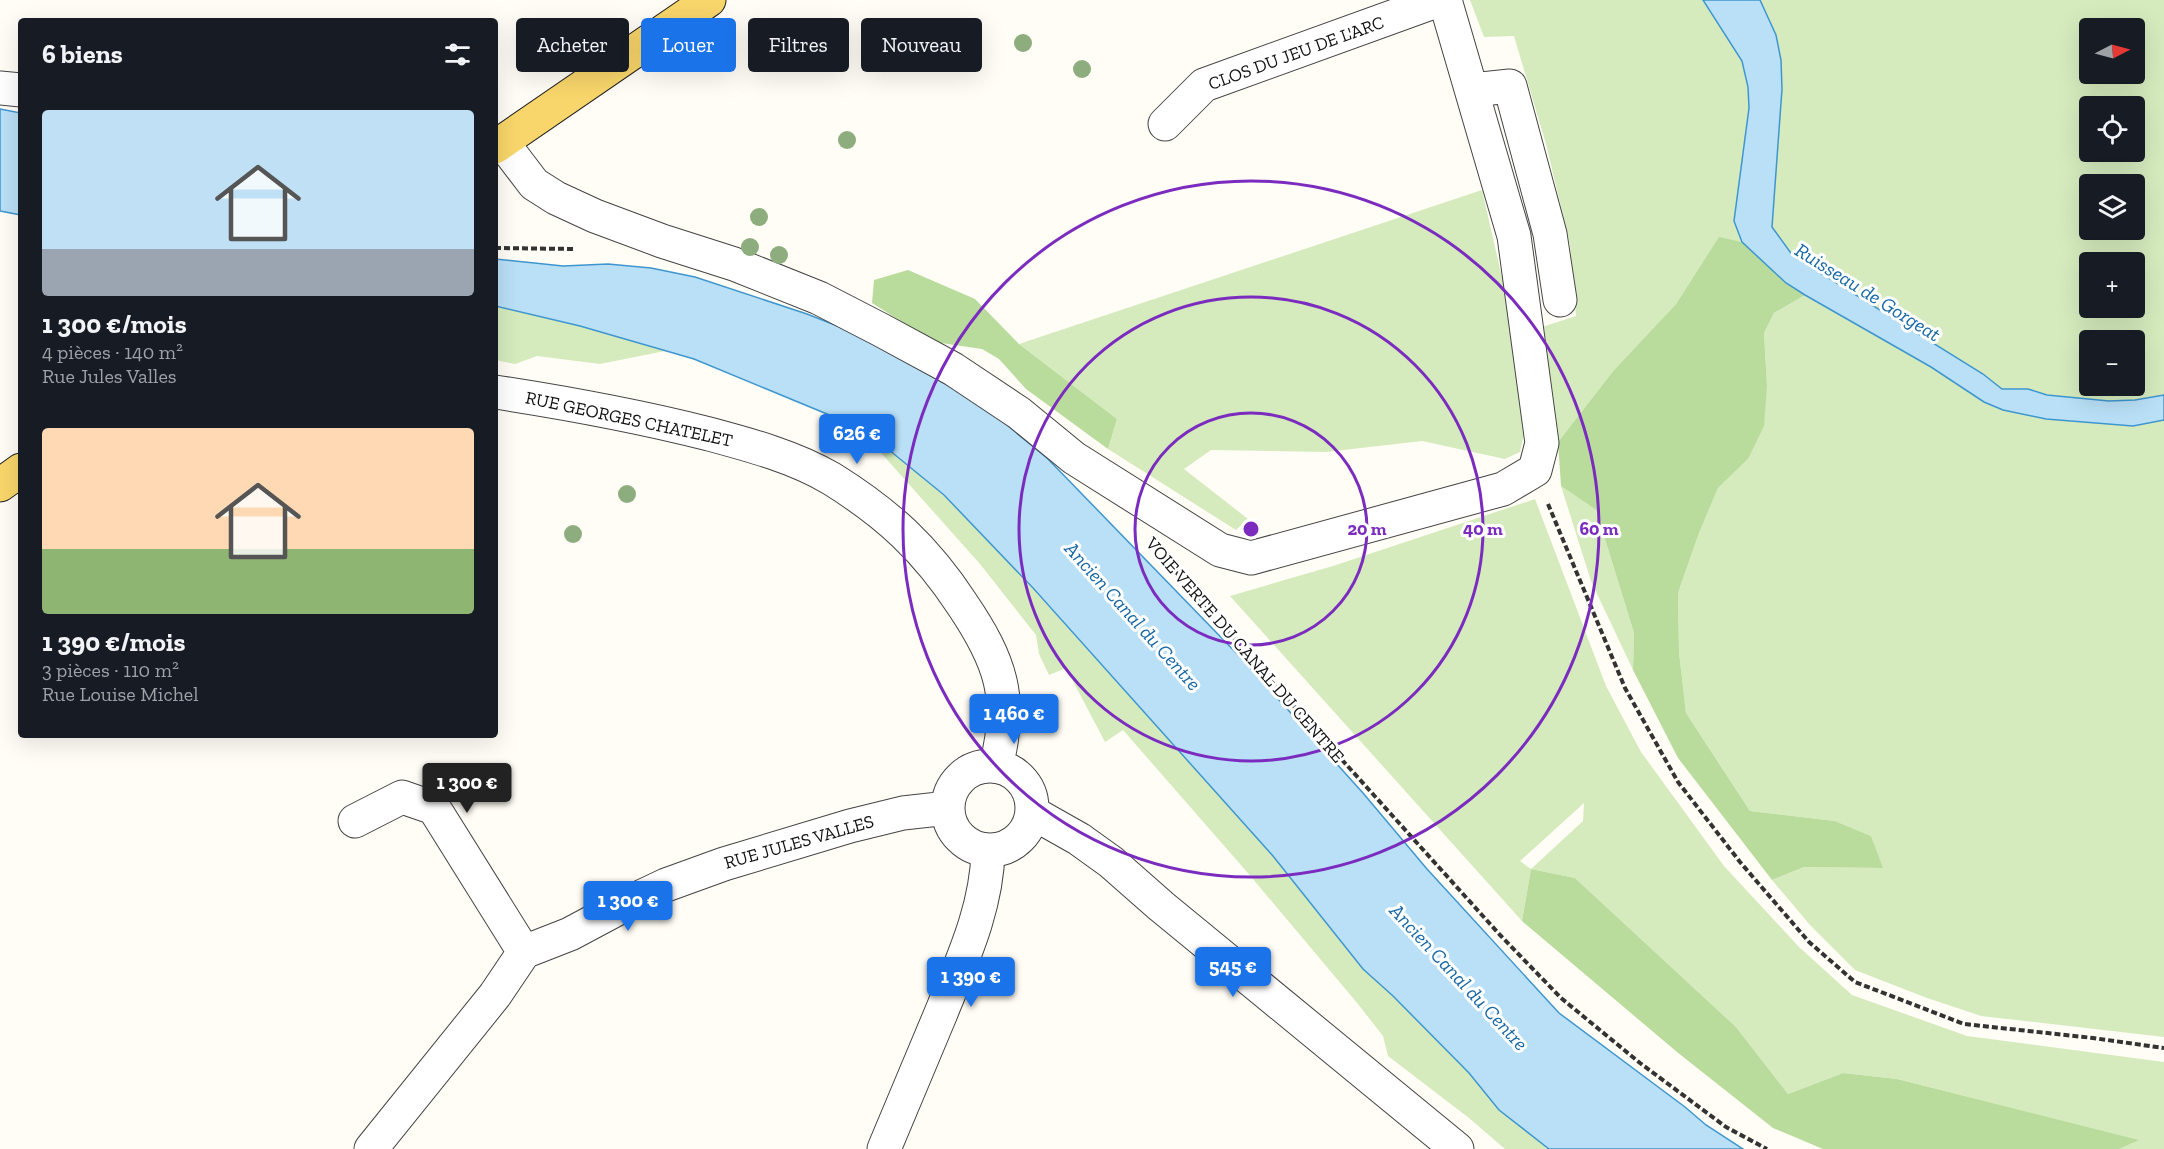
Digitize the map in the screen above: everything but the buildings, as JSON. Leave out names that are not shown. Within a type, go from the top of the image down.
[{"type":"main road","points":[[498,145],[709,0]]},
{"type":"main road","points":[[0,484],[18,472]]},
{"type":"street","name":"CLOS DU JEU DE L'ARC","points":[[1165,124],[1204,85],[1439,0]]},
{"type":"street","points":[[498,145],[534,184],[556,198],[596,216],[662,241],[734,264],[819,298],[953,369],[1019,412],[1074,458],[1220,550],[1251,558],[1503,489],[1535,470],[1542,444],[1514,236],[1445,0]]},
{"type":"street","points":[[1472,90],[1510,86],[1550,234],[1560,300]]},
{"type":"street","points":[[0,88],[18,90]]},
{"type":"street","name":"RUE GEORGES CHATELET","points":[[498,393],[633,416],[749,444],[831,478],[869,504],[898,526],[923,551],[975,622],[992,652],[1004,699],[1004,729],[996,766]]},
{"type":"street","points":[[981,766],[996,766],[1009,770],[1024,782],[1032,800],[1033,813],[1030,825],[1013,845],[1001,850],[988,851],[964,842],[955,833],[948,808],[951,794],[958,781],[968,772],[981,766]]},
{"type":"street","points":[[355,822],[402,797],[434,808],[524,952],[495,995],[371,1149]]},
{"type":"street","name":"RUE JULES VALLES","points":[[524,952],[570,934],[666,885],[724,864],[850,826],[903,813],[948,808]]},
{"type":"street","points":[[1033,813],[1078,839],[1111,862],[1161,906],[1457,1149]]},
{"type":"street","points":[[884,1149],[966,953],[981,906],[988,872],[988,851]]},
{"type":"path","points":[[1535,470],[1625,688],[1678,782],[1740,862],[1809,942],[1855,982],[1964,1024],[2164,1048]]},
{"type":"path","name":"VOIE VERTE DU CANAL DU CENTRE","points":[[1168,563],[1270,680],[1500,935],[1561,998],[1640,1064],[1726,1126],[1767,1149]]},
{"type":"green space","points":[[1470,0],[1703,0],[1742,61],[1748,87],[1749,108],[1734,221],[1742,242],[1719,238],[1676,304],[1614,370],[1558,442],[1542,327],[1576,316],[1570,245],[1546,144],[1514,36],[1484,37]]},
{"type":"green space","points":[[1760,0],[2164,0],[2164,395],[2135,400],[2109,401],[2047,395],[2028,389],[2002,389],[1983,374],[1793,256],[1772,227],[1782,89],[1781,60],[1770,20]]},
{"type":"green space","points":[[1482,190],[1516,339],[1526,425],[1520,452],[1505,459],[1422,441],[1326,452],[1211,450],[1184,469],[1248,519],[1236,530],[1108,449],[1117,419],[1019,344]]},
{"type":"green space","points":[[1719,237],[1742,242],[1786,283],[1805,295],[1774,313],[1764,333],[1767,386],[1764,426],[1748,459],[1718,488],[1678,593],[1679,652],[1686,713],[1750,811],[1835,821],[1871,836],[1883,868],[1804,867],[1772,880],[1678,758],[1633,670],[1634,633],[1596,510],[1561,486],[1558,442],[1614,370],[1676,304]]},
{"type":"green space","points":[[908,270],[975,299],[1019,344],[1117,419],[1108,449],[1026,389],[999,359],[982,349],[934,342],[872,303],[874,280]]},
{"type":"green space","points":[[1805,295],[1931,367],[1984,402],[2003,410],[2046,419],[2133,426],[2164,420],[2164,1037],[1981,1016],[1855,970],[1810,925],[1772,880],[1804,867],[1882,868],[1871,836],[1835,821],[1750,811],[1686,713],[1679,652],[1678,593],[1718,488],[1748,459],[1767,386],[1764,333],[1774,313]]},
{"type":"green space","points":[[498,307],[580,326],[665,351],[600,364],[537,356],[515,364],[498,361]]},
{"type":"green space","points":[[866,436],[923,478],[975,525],[1273,856],[1363,969],[1469,1073],[1499,1110],[1549,1149],[1505,1149],[1469,1118],[1388,1056],[1383,1036],[1358,1004],[1123,730],[1105,742],[1066,668],[1049,675],[1039,654],[1036,635],[980,564]]},
{"type":"green space","points":[[1561,486],[1596,510],[1634,633],[1633,670],[1591,581]]},
{"type":"green space","points":[[1535,499],[1606,686],[1641,752],[1724,866],[1799,947],[1852,995],[1967,1036],[2164,1062],[2164,1149],[2119,1149],[2138,1140],[1897,1079],[1843,1073],[1788,1094],[1736,1027],[1575,878],[1531,869],[1522,921],[1230,596],[1333,566]],"holes":[[[1584,803],[1583,821],[1531,869],[1520,861]]]},
{"type":"green space","points":[[1531,869],[1575,878],[1736,1027],[1788,1094],[1843,1073],[1897,1079],[2139,1140],[2119,1149],[1823,1149],[1773,1128],[1677,1052],[1522,921]]},
{"type":"water","points":[[1703,0],[1760,0],[1776,35],[1781,60],[1782,89],[1772,227],[1793,256],[1983,374],[2002,389],[2028,389],[2047,395],[2109,401],[2135,400],[2164,395],[2164,420],[2133,426],[2046,419],[2003,410],[1984,402],[1931,367],[1786,283],[1742,242],[1734,221],[1749,108],[1748,87],[1742,61]]},
{"type":"water","points":[[0,109],[18,112],[18,214],[0,211]]},
{"type":"water","name":"Ancien Canal du Centre","points":[[498,259],[563,266],[608,264],[651,268],[695,277],[840,327],[875,343],[984,406],[1047,458],[1243,660],[1363,793],[1427,869],[1559,1013],[1706,1125],[1743,1149],[1549,1149],[1499,1110],[1469,1073],[1363,969],[1273,856],[1033,588],[944,495],[889,450],[839,419],[694,359],[580,326],[498,307]]},
{"type":"water label","name":"Ruisseau de Gorgeat","points":[[1868,292]]}]
